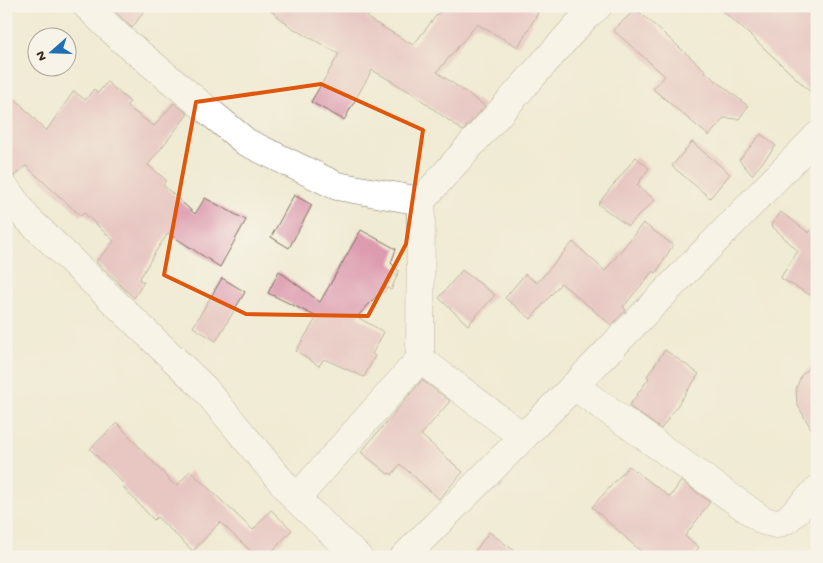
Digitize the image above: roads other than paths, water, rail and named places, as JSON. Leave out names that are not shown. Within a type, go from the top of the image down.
[{"type":"street","points":[[88,6],[119,36],[246,142],[337,186],[422,201]]},
{"type":"street","points":[[296,498],[420,359],[422,201],[584,10]]},
{"type":"street","points":[[404,557],[574,386],[817,136]]},
{"type":"street","points":[[6,189],[26,218],[204,388],[296,498],[358,557]]},
{"type":"street","points":[[420,359],[523,437]]},
{"type":"street","points":[[574,386],[764,521],[777,524],[788,519],[817,490]]}]
